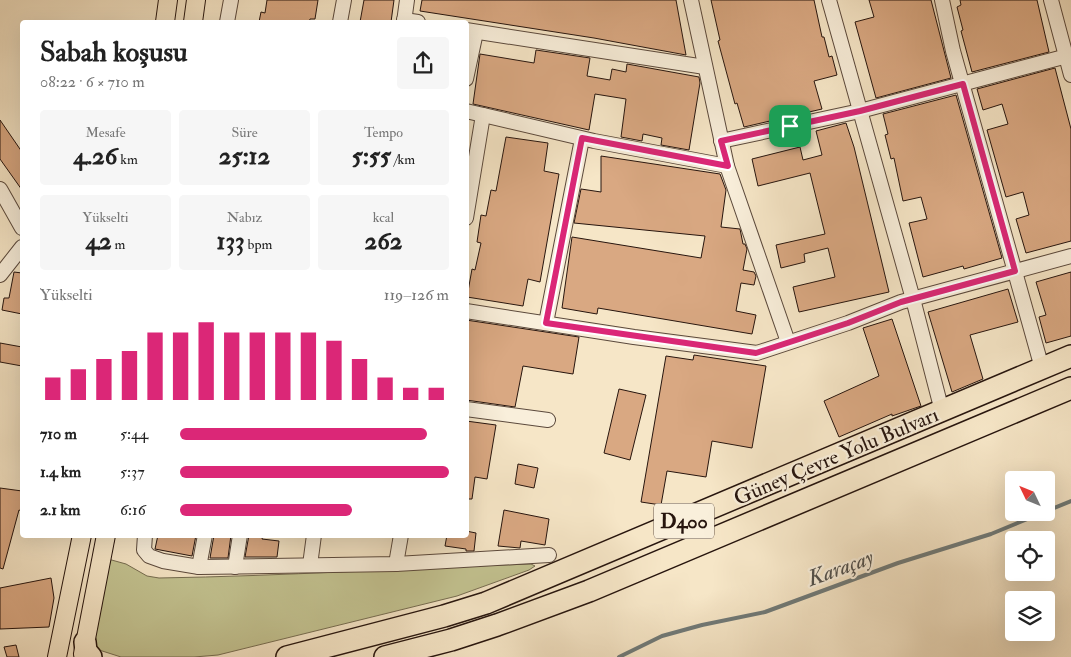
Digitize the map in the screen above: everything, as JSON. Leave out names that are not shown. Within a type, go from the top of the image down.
[{"type":"highway","name":"Güney Çevre Yolu Bulvarı","points":[[286,657],[444,616],[486,603],[1071,356]]},
{"type":"highway","name":"Güney Çevre Yolu Bulvarı","points":[[385,657],[497,626],[589,591],[1071,388]]},
{"type":"main road","points":[[165,20],[168,0]]},
{"type":"main road","points":[[193,20],[196,0]]},
{"type":"main road","points":[[57,657],[81,538]]},
{"type":"main road","points":[[86,652],[105,538]]},
{"type":"street","points":[[227,20],[231,0]]},
{"type":"street","points":[[340,20],[344,0]]},
{"type":"street","points":[[407,0],[408,20]]},
{"type":"street","points":[[691,0],[728,166],[788,342]]},
{"type":"street","points":[[829,0],[913,299],[942,411]]},
{"type":"street","points":[[942,0],[953,51],[1042,368]]},
{"type":"street","points":[[1051,0],[1068,55],[1071,75]]},
{"type":"street","points":[[469,50],[471,31],[705,67]]},
{"type":"street","points":[[721,141],[860,111],[1068,55]]},
{"type":"street","points":[[469,112],[582,138],[728,166]]},
{"type":"street","points":[[469,200],[483,115]]},
{"type":"street","points":[[546,323],[582,138]]},
{"type":"street","points":[[0,189],[20,224]]},
{"type":"street","points":[[0,275],[20,250]]},
{"type":"street","points":[[469,311],[756,353],[913,299],[1071,256]]},
{"type":"street","points":[[469,409],[548,420]]},
{"type":"street","points":[[144,538],[144,550],[149,556],[163,561],[199,567],[396,564],[549,555]]},
{"type":"street","points":[[199,567],[204,538]]},
{"type":"street","points":[[235,567],[240,538]]},
{"type":"street","points":[[310,564],[314,538]]},
{"type":"street","points":[[396,564],[400,538]]},
{"type":"green space","points":[[108,559],[126,564],[147,576],[159,578],[531,564],[535,566],[529,570],[457,596],[218,655],[194,657],[121,657],[96,649],[93,646]]},
{"type":"building","points":[[267,0],[318,0],[315,19],[259,20],[261,12],[265,13]]},
{"type":"building","points":[[364,0],[394,0],[391,20],[360,20]]},
{"type":"building","points":[[422,0],[676,0],[686,55],[594,38],[420,11]]},
{"type":"building","points":[[711,0],[814,0],[822,37],[824,37],[829,57],[832,56],[837,75],[814,81],[822,109],[744,127],[737,103],[735,104],[718,41],[720,40]]},
{"type":"building","points":[[869,0],[931,0],[951,78],[876,98],[855,22],[874,17]]},
{"type":"building","points":[[960,0],[1037,0],[1049,52],[972,72],[957,7],[961,5]]},
{"type":"building","points":[[536,50],[590,58],[587,76],[610,80],[612,69],[626,72],[627,64],[699,77],[700,83],[689,150],[661,145],[662,138],[643,134],[642,141],[621,137],[626,99],[595,94],[589,130],[473,104],[480,54],[534,63]]},
{"type":"building","points":[[1055,68],[1071,129],[1071,241],[1026,253],[1016,219],[1029,215],[1023,192],[1006,197],[987,130],[1008,124],[1002,104],[983,110],[977,89]]},
{"type":"building","points":[[956,95],[1002,258],[964,269],[963,266],[923,277],[909,223],[927,219],[921,197],[903,201],[894,158],[891,159],[885,135],[888,134],[883,114]]},
{"type":"building","points":[[0,120],[20,149],[20,187],[0,159]]},
{"type":"building","points":[[846,123],[854,147],[889,292],[799,312],[793,287],[835,277],[828,248],[804,254],[805,262],[781,268],[776,245],[825,234],[810,173],[758,186],[752,159],[800,147],[803,160],[822,155],[816,131]]},
{"type":"building","points":[[506,137],[548,143],[544,171],[559,174],[540,282],[528,279],[523,306],[469,297],[472,269],[475,270],[481,243],[477,242],[481,215],[486,216],[491,190],[496,191]]},
{"type":"building","points":[[601,156],[720,174],[726,190],[721,227],[740,229],[743,244],[745,244],[747,249],[743,270],[754,272],[756,276],[754,285],[741,283],[736,311],[756,315],[752,334],[598,308],[597,314],[562,308],[572,237],[701,258],[705,236],[574,223],[581,189],[601,192]]},
{"type":"building","points":[[14,272],[20,273],[20,314],[2,310],[4,298],[9,298]]},
{"type":"building","points":[[1071,272],[1071,336],[1046,343],[1039,317],[1046,315],[1036,282]]},
{"type":"building","points":[[1008,289],[1018,322],[970,335],[983,379],[952,392],[928,312]]},
{"type":"building","points":[[892,319],[921,406],[892,416],[892,414],[839,437],[824,401],[879,376],[863,328]]},
{"type":"building","points":[[469,320],[579,337],[573,374],[523,366],[515,407],[469,400]]},
{"type":"building","points":[[0,343],[20,347],[20,366],[0,362]]},
{"type":"building","points":[[694,355],[766,366],[752,448],[712,441],[706,477],[667,471],[661,505],[641,502],[666,356],[693,360]]},
{"type":"building","points":[[619,389],[646,395],[630,460],[604,453]]},
{"type":"building","points":[[469,421],[496,425],[487,479],[475,477],[472,499],[469,499]]},
{"type":"building","points":[[518,464],[538,468],[534,488],[515,484]]},
{"type":"building","points":[[0,488],[20,491],[20,510],[3,569],[0,568]]},
{"type":"building","points":[[504,510],[549,519],[545,545],[521,541],[520,548],[498,546]]},
{"type":"building","points":[[469,532],[476,533],[474,551],[445,546],[446,538],[469,538]]},
{"type":"building","points":[[157,538],[195,538],[192,556],[155,549]]},
{"type":"building","points":[[213,538],[231,538],[228,558],[210,558]]},
{"type":"building","points":[[248,538],[279,541],[277,557],[245,557]]},
{"type":"building","points":[[51,578],[54,598],[49,627],[0,629],[0,588]]},
{"type":"building","points":[[16,645],[19,657],[7,657],[4,647]]},
{"type":"waterway","name":"Karaçay","points":[[619,657],[662,636],[702,625],[765,612],[898,563],[991,534],[1071,501]]},
{"type":"route","points":[[963,84],[1015,271],[901,302],[848,323],[756,353],[546,323],[582,138],[728,166],[721,141],[790,126],[860,111],[963,84]]}]
